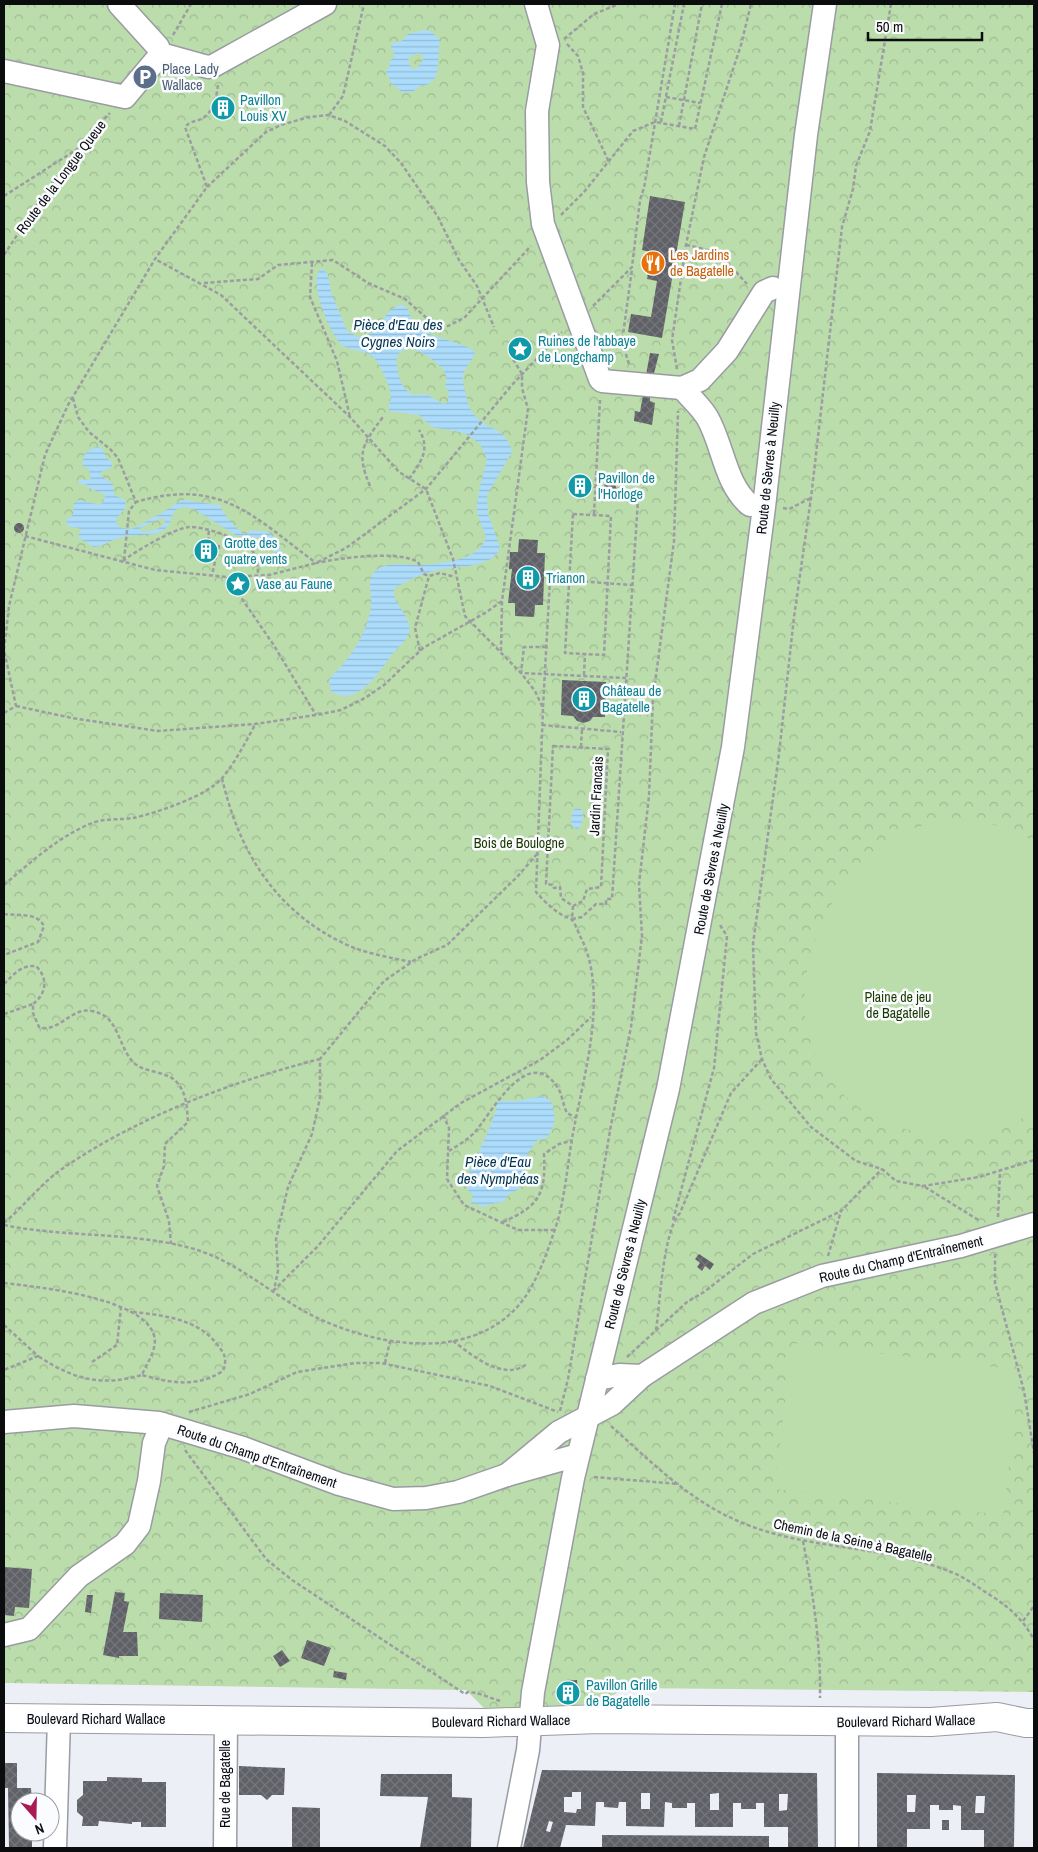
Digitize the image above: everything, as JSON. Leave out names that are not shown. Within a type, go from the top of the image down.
[{"type":"main road","name":"Boulevard Richard Wallace","points":[[4,1718],[531,1722],[599,1720],[931,1722],[997,1717],[1032,1720]]},
{"type":"street","points":[[119,4],[158,47],[161,54]]},
{"type":"street","points":[[161,54],[208,67],[213,66],[325,4]]},
{"type":"street","points":[[536,4],[548,45],[537,111],[538,182],[545,230],[602,381],[682,388],[700,380],[727,351],[768,290]]},
{"type":"street","name":"Route de Sèvres à Neuilly","points":[[509,1848],[528,1750],[533,1692],[552,1581],[578,1455],[668,1089],[733,747],[764,507],[806,135],[825,4]]},
{"type":"street","points":[[4,71],[125,97],[161,54]]},
{"type":"street","points":[[682,388],[707,417],[732,478],[744,500],[750,505]]},
{"type":"street","name":"Route du Champ d'Entraînement","points":[[507,1474],[559,1432],[612,1404],[642,1376],[754,1302],[822,1276],[993,1237],[1034,1224]]},
{"type":"street","points":[[597,1379],[619,1375],[642,1376]]},
{"type":"street","name":"Route du Champ d'Entraînement","points":[[4,1422],[74,1416],[168,1425],[244,1448],[339,1484],[393,1499],[426,1498],[458,1492],[507,1474],[578,1455]]},
{"type":"street","points":[[4,1635],[29,1629],[79,1576],[125,1544],[140,1526],[154,1443],[168,1425]]},
{"type":"street","points":[[55,1848],[59,1719]]},
{"type":"street","name":"Rue de Bagatelle","points":[[225,1848],[226,1720]]},
{"type":"street","points":[[847,1722],[847,1848]]},
{"type":"path","points":[[161,54],[191,4]]},
{"type":"path","points":[[329,115],[342,96],[364,4]]},
{"type":"path","points":[[609,162],[583,107],[583,74],[578,56],[563,40],[594,14],[619,4]]},
{"type":"path","points":[[635,384],[622,342],[640,200],[675,4]]},
{"type":"path","points":[[661,122],[684,4]]},
{"type":"path","points":[[679,126],[702,4]]},
{"type":"path","points":[[202,283],[258,279],[278,266],[333,260],[342,264],[368,283],[405,299],[429,320],[442,325],[453,325],[464,318],[482,300],[545,230],[584,192],[633,131],[655,122],[695,129],[722,4]]},
{"type":"path","points":[[503,1702],[477,1693],[468,1692],[464,1694],[292,1580],[266,1559],[185,1451],[168,1425],[185,1413],[250,1394],[297,1372],[354,1363],[385,1363],[490,1386],[559,1412],[568,1380],[611,1125],[631,1027],[642,936],[639,884],[649,796],[653,698],[674,541],[678,405],[682,388],[672,340],[686,245],[704,157],[740,45],[751,4]]},
{"type":"path","points":[[891,4],[870,131],[856,166],[853,189],[842,227],[811,498],[794,617],[779,754],[753,944],[756,1033],[762,1059],[771,1079],[811,1127],[856,1161],[882,1169],[896,1181],[924,1186],[1000,1171],[1034,1160]]},
{"type":"path","points":[[207,187],[185,127],[189,122],[204,118],[212,108],[218,81],[213,66]]},
{"type":"path","name":"Route de la Longue Queue","points":[[4,255],[39,201],[80,147],[125,97]]},
{"type":"path","points":[[666,98],[700,103]]},
{"type":"path","points":[[16,706],[4,650],[9,606],[45,455],[73,398],[155,259],[207,187],[266,132],[309,116],[329,115],[365,132],[385,146],[401,163],[438,217],[459,260],[476,286],[494,328]]},
{"type":"path","points":[[4,196],[80,147]]},
{"type":"path","points":[[686,245],[708,249],[719,254],[734,267],[751,288],[768,290]]},
{"type":"path","points":[[155,259],[221,295],[350,417],[399,472],[426,489],[453,559],[455,577],[465,616],[521,673],[535,691],[543,708]]},
{"type":"path","points":[[312,262],[310,297],[337,361],[350,417]]},
{"type":"path","points":[[316,563],[346,548],[426,489],[538,355],[632,267]]},
{"type":"path","points":[[501,652],[502,601],[528,409],[522,388],[522,374],[510,354]]},
{"type":"path","points":[[594,515],[602,381]]},
{"type":"path","points":[[73,398],[78,417],[89,432],[118,458],[136,502]]},
{"type":"path","points":[[370,486],[361,459],[363,450],[383,417]]},
{"type":"path","points":[[409,478],[425,455],[423,437],[419,430]]},
{"type":"path","points":[[124,561],[129,511],[136,502],[183,492],[211,496],[240,508],[316,563]]},
{"type":"path","points":[[777,508],[789,509],[811,498]]},
{"type":"path","points":[[632,585],[550,579],[536,892],[554,910],[572,919],[582,917],[596,904],[606,904],[606,899],[612,899],[621,732],[626,678],[638,500]]},
{"type":"path","points":[[573,514],[611,516],[604,655],[565,653],[570,580],[573,514]]},
{"type":"path","points":[[124,561],[132,554],[183,528],[190,527],[230,538],[250,549],[254,554],[258,576]]},
{"type":"path","points":[[209,531],[208,537],[214,552],[212,575]]},
{"type":"path","points":[[25,536],[155,570],[227,577],[269,575],[342,558],[404,556],[418,562],[424,574],[429,576],[440,573],[455,577]]},
{"type":"path","points":[[209,549],[219,546],[219,549],[214,552]]},
{"type":"path","points":[[420,651],[416,628],[429,576]]},
{"type":"path","points":[[227,577],[274,644],[316,715]]},
{"type":"path","points":[[4,713],[16,706],[72,718],[158,730],[255,724],[341,710],[365,698],[384,685],[420,651],[502,601]]},
{"type":"path","points":[[521,673],[524,647],[546,648]]},
{"type":"path","points":[[584,675],[585,654]]},
{"type":"path","points":[[521,673],[626,678]]},
{"type":"path","points":[[4,885],[49,847],[87,826],[97,822],[163,811],[193,797],[222,778],[241,752],[255,724]]},
{"type":"path","points":[[542,725],[621,732]]},
{"type":"path","points":[[581,747],[582,729]]},
{"type":"path","name":"Jardin Francais","points":[[553,746],[581,747],[608,748],[601,887],[587,889],[583,901],[573,906],[561,898],[560,887],[554,888],[553,885],[546,884],[553,746]]},
{"type":"path","points":[[222,778],[229,807],[246,849],[266,882],[314,926],[343,943],[411,962]]},
{"type":"path","points":[[4,1224],[58,1172],[122,1134],[187,1102],[320,1059],[384,981],[411,962],[447,945],[494,901],[537,854]]},
{"type":"path","points":[[4,1224],[58,1234],[131,1238],[170,1244],[212,1256],[274,1290],[321,1320],[378,1339],[431,1343],[452,1341],[487,1330],[516,1308],[530,1288],[555,1230],[589,1051],[592,1016],[593,992],[588,951],[572,919],[573,906]]},
{"type":"path","points":[[4,914],[19,917],[33,916],[41,920],[44,926],[38,942],[4,955]]},
{"type":"path","points":[[656,1330],[666,1253],[673,1220],[714,1068],[727,936],[720,926]]},
{"type":"path","points":[[4,984],[19,970],[28,966],[36,966],[43,974],[45,986],[44,992],[33,1004],[4,1014]]},
{"type":"path","points":[[33,1004],[33,1013],[39,1027],[44,1028],[51,1027],[82,1011],[92,1010],[103,1014],[114,1025],[129,1056],[136,1064],[175,1080],[187,1102],[188,1122],[165,1144],[164,1166],[157,1186],[169,1221],[170,1244]]},
{"type":"path","points":[[274,1290],[323,1240],[397,1151],[443,1115],[547,1055],[567,1040],[592,1016]]},
{"type":"path","points":[[274,1290],[278,1272],[276,1239],[288,1188],[312,1134],[320,1098],[320,1059]]},
{"type":"path","points":[[673,1220],[680,1213],[731,1093],[762,1059]]},
{"type":"path","points":[[449,1151],[473,1133],[503,1093],[525,1076],[536,1074],[547,1078],[559,1090],[567,1113],[576,1118]]},
{"type":"path","points":[[510,1077],[515,1082]]},
{"type":"path","points":[[443,1115],[449,1128],[447,1179],[464,1205],[483,1216],[523,1231],[555,1230]]},
{"type":"path","points":[[503,1222],[522,1214],[531,1206],[541,1192],[546,1176],[544,1154],[559,1144],[571,1140]]},
{"type":"path","points":[[622,1357],[629,1356],[687,1302],[704,1292],[753,1254],[841,1211],[882,1169]]},
{"type":"path","points":[[1000,1171],[993,1237],[995,1283],[1024,1391],[1034,1453]]},
{"type":"path","points":[[924,1186],[981,1222],[993,1237]]},
{"type":"path","points":[[822,1276],[841,1211]]},
{"type":"path","points":[[4,1283],[68,1292],[92,1298],[131,1312],[158,1314],[190,1323],[208,1333],[225,1353],[226,1362],[223,1371],[201,1382],[177,1383],[142,1375],[112,1381],[75,1378],[38,1356],[4,1324]]},
{"type":"path","points":[[92,1362],[117,1345],[121,1308]]},
{"type":"path","points":[[131,1312],[151,1329],[155,1337],[152,1354],[142,1375]]},
{"type":"path","points":[[385,1363],[390,1341]]},
{"type":"path","points":[[452,1341],[492,1366],[506,1370],[517,1370],[527,1364]]},
{"type":"path","points":[[4,1370],[38,1356]]},
{"type":"path","name":"Chemin de la Seine à Bagatelle","points":[[588,1418],[607,1422],[679,1484],[736,1521],[783,1538],[874,1553],[951,1572],[1010,1608],[1023,1621],[1034,1640]]},
{"type":"path","points":[[594,1476],[679,1484]]},
{"type":"path","points":[[803,1542],[812,1586],[818,1631],[820,1698]]},
{"type":"path","points":[[1023,1621],[1034,1606]]},
{"type":"green space","name":"Bois de Boulogne","points":[[4,4],[1034,4],[1034,1692],[625,1688],[600,1703],[512,1710],[485,1709],[466,1690],[4,1683]]},
{"type":"green space","name":"Plaine de jeu de Bagatelle","points":[[967,821],[1000,826],[1034,841],[1034,1110],[1007,1127],[994,1132],[967,1138],[952,1138],[921,1133],[881,1120],[849,1100],[826,1074],[811,1043],[805,1009],[806,973],[816,937],[834,900],[856,869],[866,859],[886,842],[908,830],[930,824]]},
{"type":"green space","points":[[792,1343],[1020,1370],[1003,1515],[775,1489]]},
{"type":"water","points":[[424,30],[431,31],[440,40],[435,78],[426,86],[421,85],[414,91],[403,93],[391,83],[386,71],[390,65],[389,62],[395,56],[391,47],[392,43],[401,42],[408,34]],"holes":[[[418,53],[422,55],[423,60],[417,68],[411,69],[408,58]]]},
{"type":"water","name":"Pièce d'Eau des Cygnes Noirs","points":[[322,268],[328,275],[331,292],[347,331],[358,337],[373,332],[389,312],[400,305],[406,306],[413,322],[423,331],[465,346],[475,352],[463,376],[469,407],[482,422],[503,435],[509,442],[512,452],[487,495],[488,514],[500,547],[496,554],[481,563],[429,572],[413,578],[394,589],[396,600],[408,620],[408,635],[375,678],[359,692],[350,695],[341,695],[331,691],[329,679],[350,655],[365,628],[371,607],[371,577],[378,569],[387,565],[425,565],[456,560],[475,552],[482,545],[486,537],[478,517],[477,506],[480,485],[487,460],[480,444],[465,433],[432,427],[419,415],[389,411],[390,392],[376,360],[364,352],[342,345],[326,319],[318,294],[318,274]],"holes":[[[407,348],[411,348],[429,357],[444,371],[446,375],[445,387],[449,392],[448,402],[443,404],[426,394],[415,395],[408,392],[403,386],[399,377],[396,360],[399,353]]]},
{"type":"water","points":[[97,446],[104,451],[106,458],[112,462],[112,467],[101,472],[101,476],[113,484],[114,495],[125,500],[126,507],[117,518],[116,524],[122,528],[132,529],[178,502],[185,500],[219,505],[229,520],[242,533],[248,534],[250,530],[269,532],[279,543],[282,556],[279,558],[263,538],[237,536],[194,509],[185,507],[176,510],[164,530],[147,535],[124,537],[93,547],[78,537],[81,529],[68,526],[66,520],[73,515],[74,503],[79,500],[101,505],[106,495],[87,487],[86,482],[91,478],[88,468],[82,465],[85,453]],"holes":[[[161,518],[166,520],[162,526],[155,530],[140,531],[140,528]]]},
{"type":"water","points":[[580,808],[583,813],[582,824],[577,830],[571,824],[572,812]]},
{"type":"water","name":"Pièce d'Eau des Nymphéas","points":[[542,1096],[551,1101],[554,1111],[554,1122],[549,1135],[545,1139],[538,1139],[528,1153],[519,1189],[508,1195],[503,1202],[480,1207],[478,1204],[471,1204],[473,1195],[467,1189],[468,1176],[491,1124],[498,1101],[517,1101]]},
{"type":"building","name":"Pavillon Louis XV","points":[[223,99],[229,102],[232,108],[229,114],[223,117],[217,114],[214,108],[217,102]]},
{"type":"building","points":[[650,196],[685,202],[662,338],[628,332],[631,314],[651,317],[657,281],[647,279],[651,252],[642,250]]},
{"type":"building","points":[[650,353],[659,354],[653,377],[646,375]]},
{"type":"building","points":[[650,394],[650,401],[655,403],[652,425],[634,421],[635,411],[640,412],[643,395]]},
{"type":"building","name":"Pavillon de l'Horloge","points":[[578,480],[582,480],[586,486],[582,492],[578,492],[574,488],[574,484]]},
{"type":"building","points":[[608,481],[612,481],[616,487],[612,493],[608,493],[604,489],[604,485]]},
{"type":"building","points":[[17,523],[21,523],[24,528],[23,532],[17,533],[14,530],[14,526]]},
{"type":"building","name":"Trianon","points":[[519,539],[538,540],[537,553],[545,553],[543,605],[535,605],[534,617],[515,616],[515,603],[508,603],[512,569],[509,569],[510,552],[518,552]]},
{"type":"building","name":"Château de Bagatelle","points":[[562,680],[606,682],[605,717],[593,717],[590,721],[583,723],[577,721],[573,716],[561,715]]},
{"type":"building","points":[[699,1254],[714,1264],[710,1270],[705,1266],[702,1271],[697,1267],[700,1263],[695,1259]]},
{"type":"building","points":[[4,1567],[32,1569],[29,1608],[15,1607],[14,1616],[4,1615]]},
{"type":"building","points":[[115,1592],[125,1593],[124,1601],[129,1602],[123,1632],[137,1632],[138,1656],[119,1656],[119,1658],[103,1655]]},
{"type":"building","points":[[160,1593],[203,1595],[202,1622],[159,1619]]},
{"type":"building","points":[[87,1595],[93,1595],[91,1613],[85,1612]]},
{"type":"building","points":[[307,1640],[331,1648],[324,1666],[301,1658]]},
{"type":"building","points":[[282,1650],[290,1661],[280,1667],[273,1656]]},
{"type":"building","points":[[334,1671],[347,1673],[346,1680],[333,1677]]},
{"type":"building","name":"Pavillon Grille de Bagatelle","points":[[577,1680],[578,1698],[559,1699],[558,1688],[563,1687],[563,1681]]},
{"type":"building","points":[[4,1763],[17,1763],[17,1788],[31,1788],[31,1792],[10,1792],[10,1842],[32,1842],[32,1848],[9,1848],[8,1788],[4,1788]]},
{"type":"building","points":[[239,1766],[285,1768],[284,1795],[272,1795],[267,1800],[261,1795],[239,1795]]},
{"type":"building","points":[[542,1770],[817,1773],[818,1848],[788,1848],[788,1827],[764,1827],[764,1803],[756,1803],[756,1809],[741,1809],[741,1803],[733,1803],[733,1827],[695,1827],[695,1803],[687,1803],[687,1808],[672,1808],[672,1803],[665,1802],[664,1827],[626,1826],[626,1802],[619,1802],[618,1808],[604,1807],[604,1802],[596,1802],[595,1826],[566,1825],[560,1848],[523,1848]],"holes":[[[572,1792],[581,1792],[581,1809],[577,1809],[576,1813],[564,1812],[564,1797],[572,1797]],[[641,1793],[650,1793],[650,1809],[641,1809]],[[719,1793],[719,1810],[710,1810],[710,1794]],[[779,1794],[788,1794],[787,1810],[779,1811]],[[549,1821],[553,1822],[550,1832],[546,1831]]]},
{"type":"building","points":[[877,1773],[1015,1775],[1014,1848],[984,1848],[984,1830],[961,1830],[961,1806],[953,1805],[953,1810],[939,1810],[939,1805],[930,1805],[930,1829],[907,1829],[907,1848],[877,1848]],"holes":[[[907,1795],[916,1795],[915,1812],[907,1812]],[[976,1796],[985,1796],[984,1813],[975,1813]]]},
{"type":"building","points":[[381,1774],[452,1774],[452,1797],[472,1798],[471,1848],[420,1848],[428,1797],[380,1796]]},
{"type":"building","points":[[107,1777],[142,1778],[142,1782],[166,1782],[166,1827],[141,1827],[141,1822],[132,1822],[132,1824],[99,1821],[98,1826],[82,1826],[83,1817],[77,1812],[77,1800],[83,1795],[83,1781],[107,1781]]},
{"type":"building","points":[[292,1807],[320,1808],[320,1848],[292,1848]]},
{"type":"building","points":[[942,1820],[949,1820],[949,1830],[942,1830]]},
{"type":"building","points":[[602,1835],[769,1836],[769,1848],[602,1848]]},
{"type":"waterway","points":[[81,482],[86,482]]},
{"type":"place","name":"Place Lady Wallace","points":[[145,77]]},
{"type":"place","name":"Pavillon Louis XV","points":[[223,108]]},
{"type":"place","name":"Les Jardins de Bagatelle","points":[[653,263]]},
{"type":"place","name":"Ruines de l'abbaye de Longchamp","points":[[520,349]]},
{"type":"place","name":"Pavillon de l'Horloge","points":[[580,486]]},
{"type":"place","name":"Grotte des quatre vents","points":[[206,551]]},
{"type":"place","name":"Trianon","points":[[528,578]]},
{"type":"place","name":"Vase au Faune","points":[[238,584]]},
{"type":"place","name":"Château de Bagatelle","points":[[584,699]]},
{"type":"place","name":"Pavillon Grille de Bagatelle","points":[[568,1693]]}]
